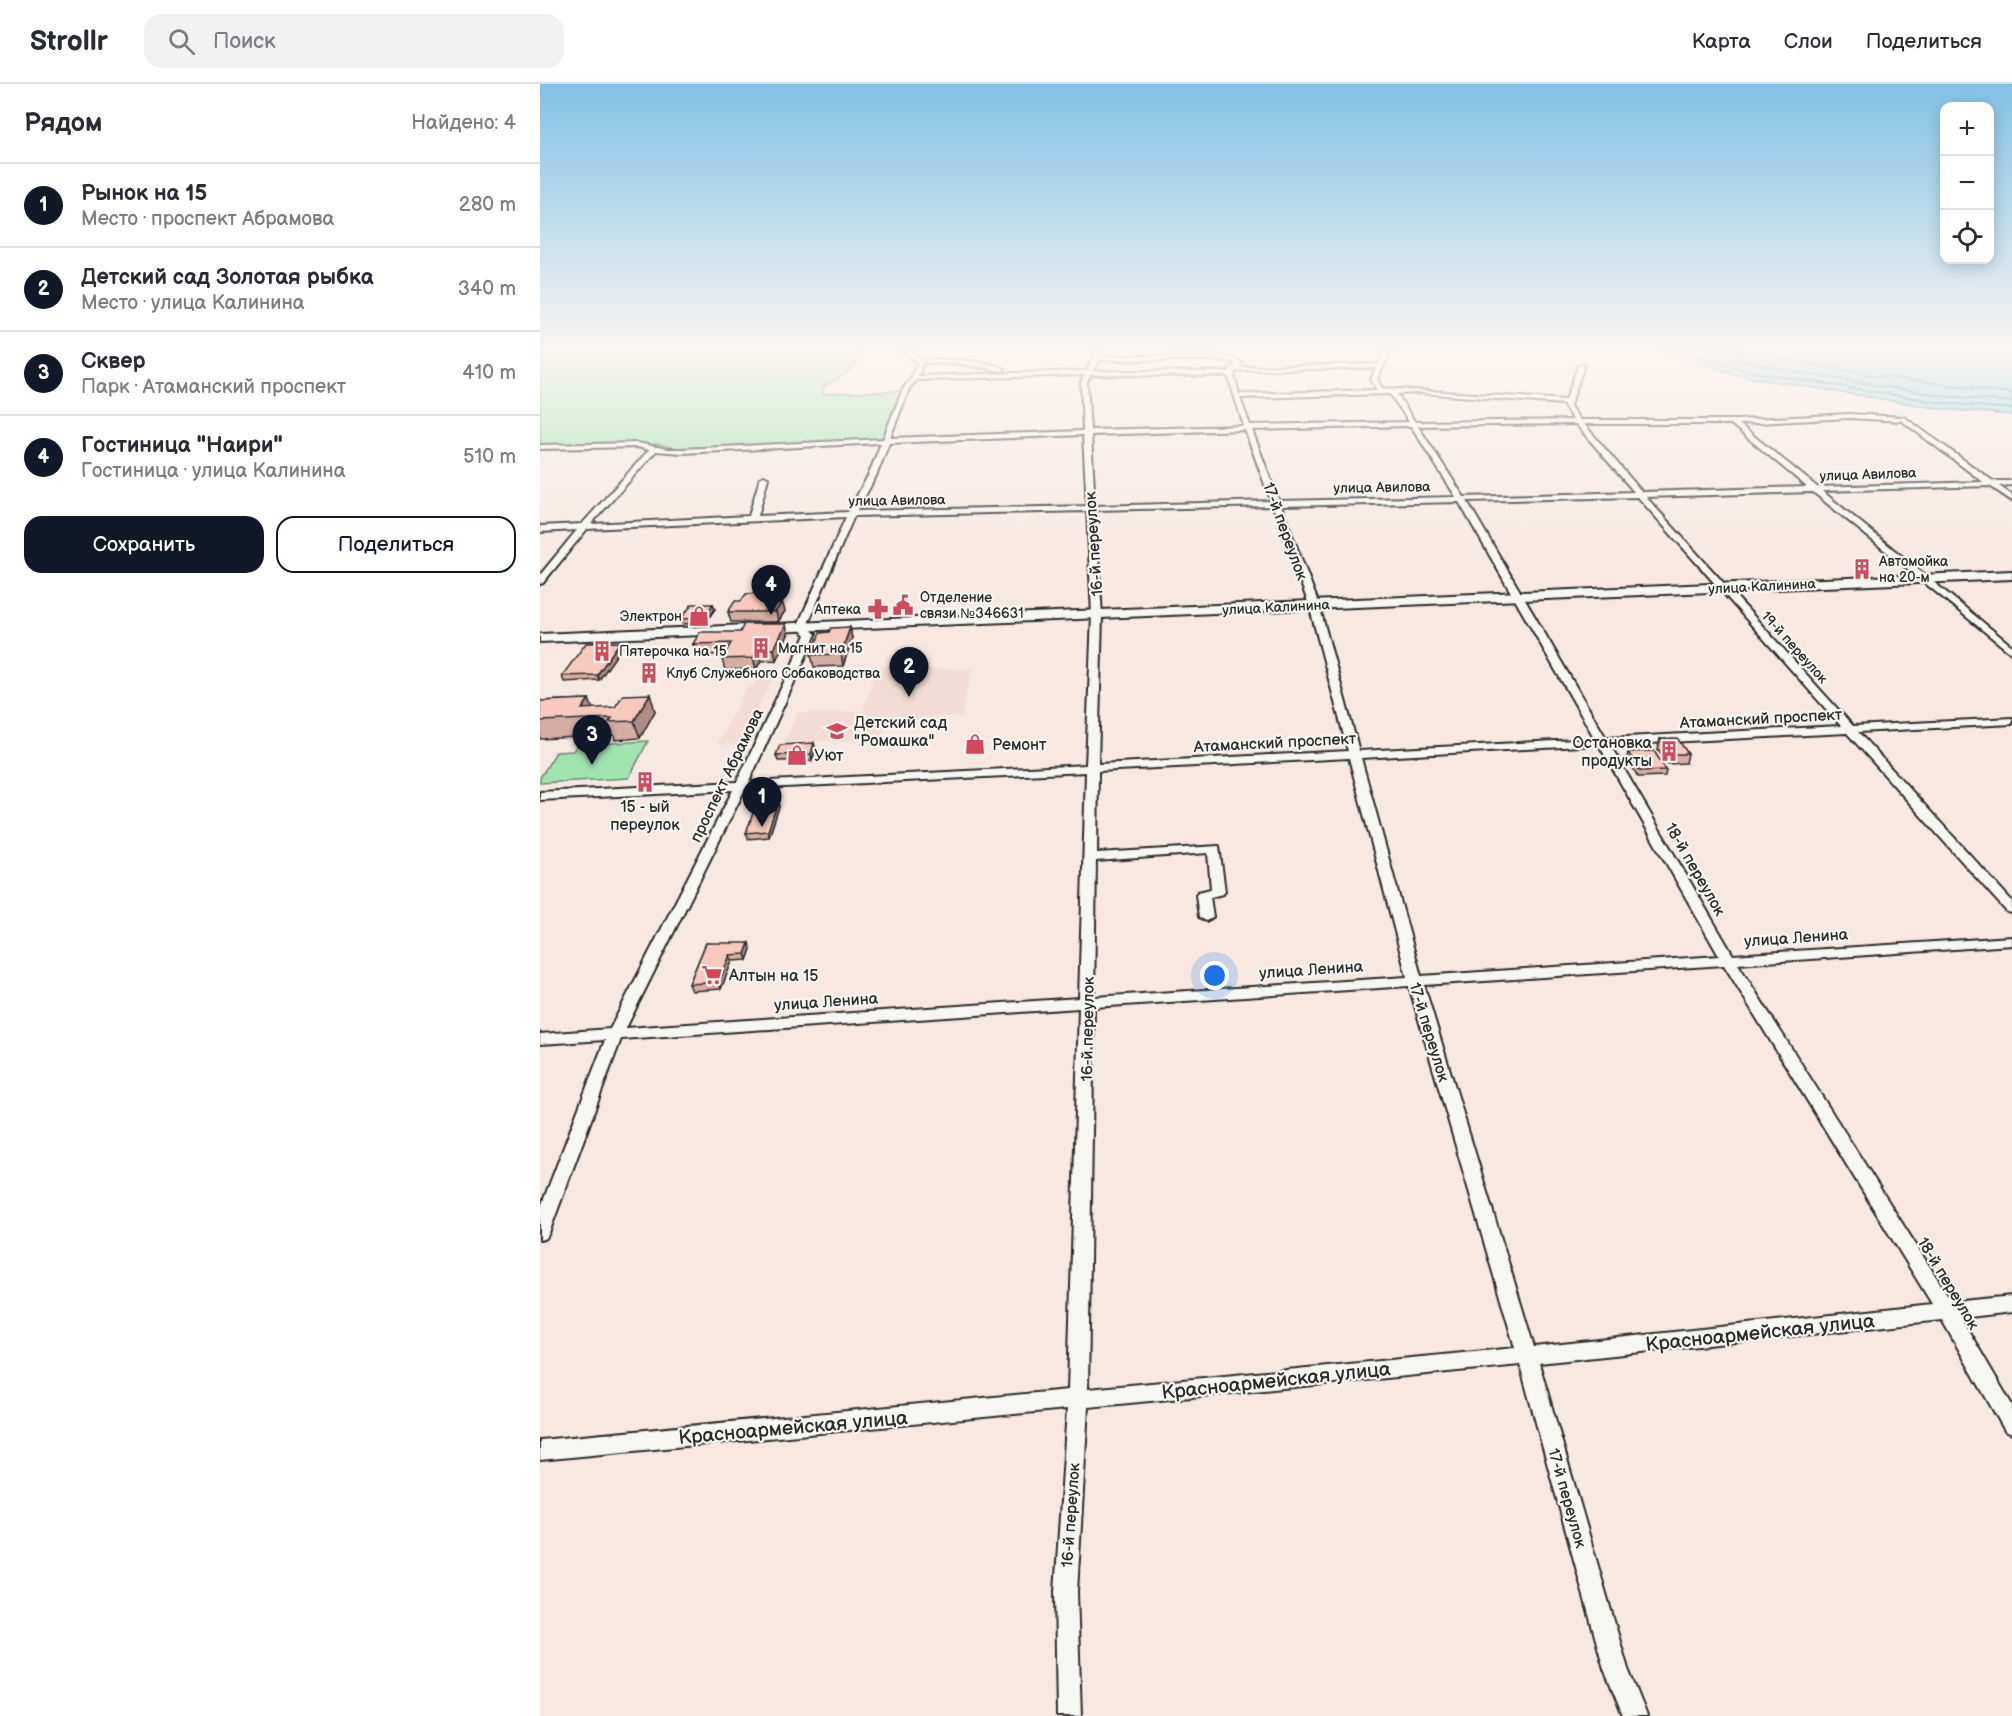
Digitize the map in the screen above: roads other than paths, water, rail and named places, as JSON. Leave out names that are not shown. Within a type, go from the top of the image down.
[{"type":"main road","name":"улица Калинина","points":[[540,638],[2012,575]]},
{"type":"street","name":"проспект Абрамова","points":[[540,1233],[615,1034],[741,786],[811,634],[802,627],[851,514],[873,474],[894,423]]},
{"type":"street","name":"16-й переулок","points":[[1069,1716],[1065,1592],[1077,1400],[1097,615],[1085,423]]},
{"type":"street","name":"17-й переулок","points":[[1247,423],[1314,605],[1415,980],[1527,1356],[1616,1670],[1635,1716]]},
{"type":"street","points":[[540,447],[638,445],[682,451],[1085,431],[1405,423]]},
{"type":"street","name":"18-й переулок","points":[[1414,423],[1461,498],[1728,959],[1948,1312],[2012,1424]]},
{"type":"street","name":"19-й переулок","points":[[1579,423],[1723,588],[2012,909]]},
{"type":"street","points":[[1734,423],[2012,651]]},
{"type":"street","points":[[1910,423],[2012,499]]},
{"type":"street","points":[[540,581],[655,448]]},
{"type":"street","points":[[753,518],[764,478]]},
{"type":"street","name":"улица Авилова","points":[[540,529],[851,514],[2012,483]]},
{"type":"street","name":"Атаманский проспект","points":[[540,796],[2012,721]]},
{"type":"street","points":[[1091,857],[1214,849],[1218,891],[1203,895],[1206,917]]},
{"type":"street","name":"улица Ленина","points":[[540,1039],[2012,941]]},
{"type":"street","name":"Красноармейская улица","points":[[540,1450],[1527,1356],[2012,1304]]},
{"type":"place","name":"Автомойка на 20-м","points":[[1862,569]]},
{"type":"place","name":"Отделение связи №346631","points":[[903,605]]},
{"type":"place","name":"Аптека","points":[[878,609]]},
{"type":"place","name":"Гостиница \"Наири\"","points":[[771,615]]},
{"type":"place","name":"Электрон","points":[[699,616]]},
{"type":"place","name":"Магнит на 15","points":[[761,648]]},
{"type":"place","name":"Пятерочка на 15","points":[[602,651]]},
{"type":"place","name":"Клуб Служебного Собаководства","points":[[649,673]]},
{"type":"place","name":"Детский сад Золотая рыбка","points":[[909,697]]},
{"type":"place","name":"Детский сад \"Ромашка\"","points":[[837,731]]},
{"type":"place","name":"Ремонт","points":[[975,744]]},
{"type":"place","name":"Остановка продукты","points":[[1669,751]]},
{"type":"place","name":"Уют","points":[[797,755]]},
{"type":"place","name":"Сквер","points":[[592,765]]},
{"type":"place","name":"15 - ый переулок","points":[[645,782]]},
{"type":"place","name":"Рынок на 15","points":[[762,827]]},
{"type":"place","name":"Алтын на 15","points":[[712,975]]}]
